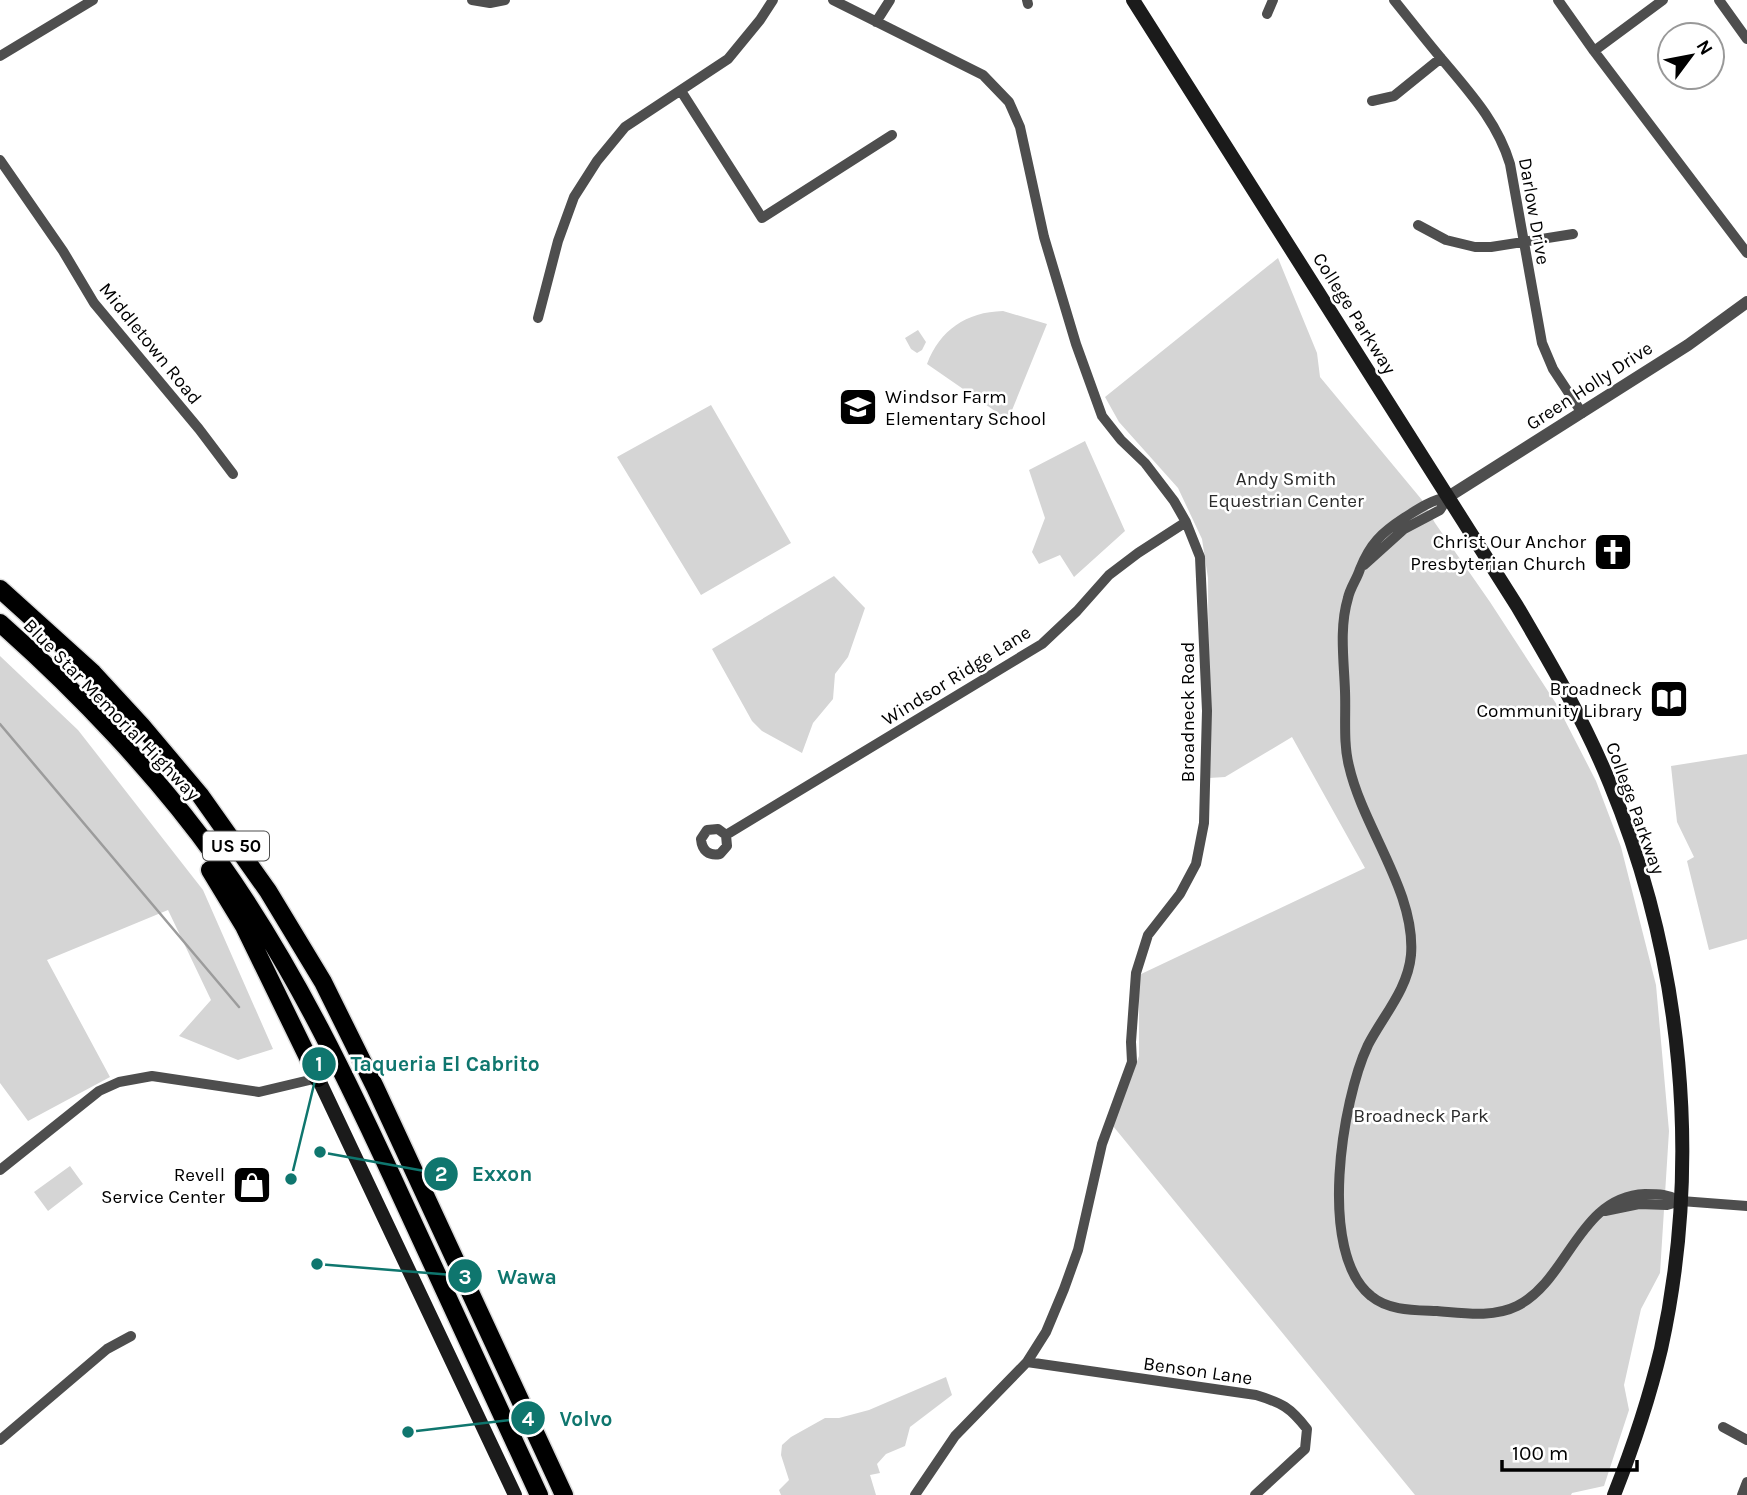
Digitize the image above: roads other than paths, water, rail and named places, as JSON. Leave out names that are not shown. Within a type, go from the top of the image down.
[{"type":"highway","name":"Blue Star Memorial Highway","points":[[0,589],[93,673],[141,725],[200,795],[268,891],[323,982],[375,1087],[564,1495]]},
{"type":"highway","name":"Blue Star Memorial Highway","points":[[0,624],[73,693],[185,816],[218,861],[293,976],[355,1097],[539,1495]]},
{"type":"highway","points":[[122,745],[131,766],[194,847],[227,896],[318,1078]]},
{"type":"main road","name":"College Parkway","points":[[1133,0],[1517,606],[1577,712],[1610,783],[1630,837],[1661,946],[1676,1038],[1682,1131],[1681,1201],[1671,1292],[1660,1350],[1642,1418],[1614,1495]]},
{"type":"main road","points":[[318,1078],[515,1495]]},
{"type":"street","points":[[0,56],[93,0]]},
{"type":"street","points":[[472,0],[490,3],[505,0]]},
{"type":"street","points":[[538,318],[558,241],[574,197],[597,161],[625,127],[728,59],[773,0]]},
{"type":"street","name":"Broadneck Road","points":[[833,0],[983,75],[1009,102],[1020,127],[1044,237],[1102,416],[1121,440],[1146,463],[1174,500],[1200,557],[1206,642],[1208,711],[1204,823],[1196,864],[1180,894],[1148,935],[1136,973],[1132,1062],[1101,1144],[1079,1250],[1046,1332],[1027,1362],[955,1436],[915,1495]]},
{"type":"street","points":[[876,22],[890,0]]},
{"type":"street","points":[[1267,14],[1273,0]]},
{"type":"street","name":"Darlow Drive","points":[[1394,0],[1491,120],[1503,143],[1510,164],[1542,343],[1553,369],[1582,412]]},
{"type":"street","points":[[1558,0],[1747,253]]},
{"type":"street","points":[[1594,51],[1663,0]]},
{"type":"street","points":[[1719,0],[1747,39]]},
{"type":"street","points":[[1372,101],[1394,96],[1441,58]]},
{"type":"street","points":[[681,91],[762,218],[892,135]]},
{"type":"street","name":"Middletown Road","points":[[0,160],[46,224],[94,303],[233,474]]},
{"type":"street","points":[[1418,225],[1461,246],[1490,247],[1573,234]]},
{"type":"street","name":"Green Holly Drive","points":[[1448,497],[1689,344],[1747,302]]},
{"type":"street","points":[[1448,497],[1440,510],[1404,529],[1361,568],[1348,596],[1343,625],[1347,754],[1356,790],[1406,910],[1412,936],[1408,972],[1368,1045],[1351,1091],[1340,1158],[1341,1228],[1354,1276],[1370,1296],[1385,1305],[1397,1308],[1470,1314],[1501,1311],[1518,1306],[1538,1291],[1578,1234],[1592,1219],[1620,1199],[1636,1195],[1669,1194],[1681,1201],[1747,1206]]},
{"type":"street","name":"Windsor Ridge Lane","points":[[726,835],[1032,650],[1077,611],[1109,575],[1186,523]]},
{"type":"street","points":[[0,1170],[99,1091],[119,1082],[152,1076],[259,1092],[318,1078]]},
{"type":"street","points":[[0,1440],[107,1349],[131,1336]]},
{"type":"street","name":"Benson Lane","points":[[1027,1362],[1256,1395],[1292,1410],[1307,1429],[1305,1449],[1255,1495]]},
{"type":"street","points":[[1723,1427],[1747,1440]]},
{"type":"street","points":[[1742,1495],[1747,1482]]},
{"type":"waterway","points":[[0,724],[239,1007]]},
{"type":"place","name":"Windsor Farm Elementary School","points":[[858,407]]},
{"type":"place","name":"Christ Our Anchor Presbyterian Church","points":[[1613,552]]},
{"type":"place","name":"Broadneck Community Library","points":[[1669,699]]},
{"type":"place","name":"Exxon","points":[[320,1152]]},
{"type":"place","name":"Taqueria El Cabrito","points":[[291,1179]]},
{"type":"place","name":"Revell Service Center","points":[[252,1185]]},
{"type":"place","name":"Wawa","points":[[317,1264]]},
{"type":"place","name":"Volvo","points":[[408,1432]]},
{"type":"park label","name":"Andy Smith Equestrian Center","points":[[1286,489]]},
{"type":"park label","name":"Broadneck Park","points":[[1421,1115]]}]
